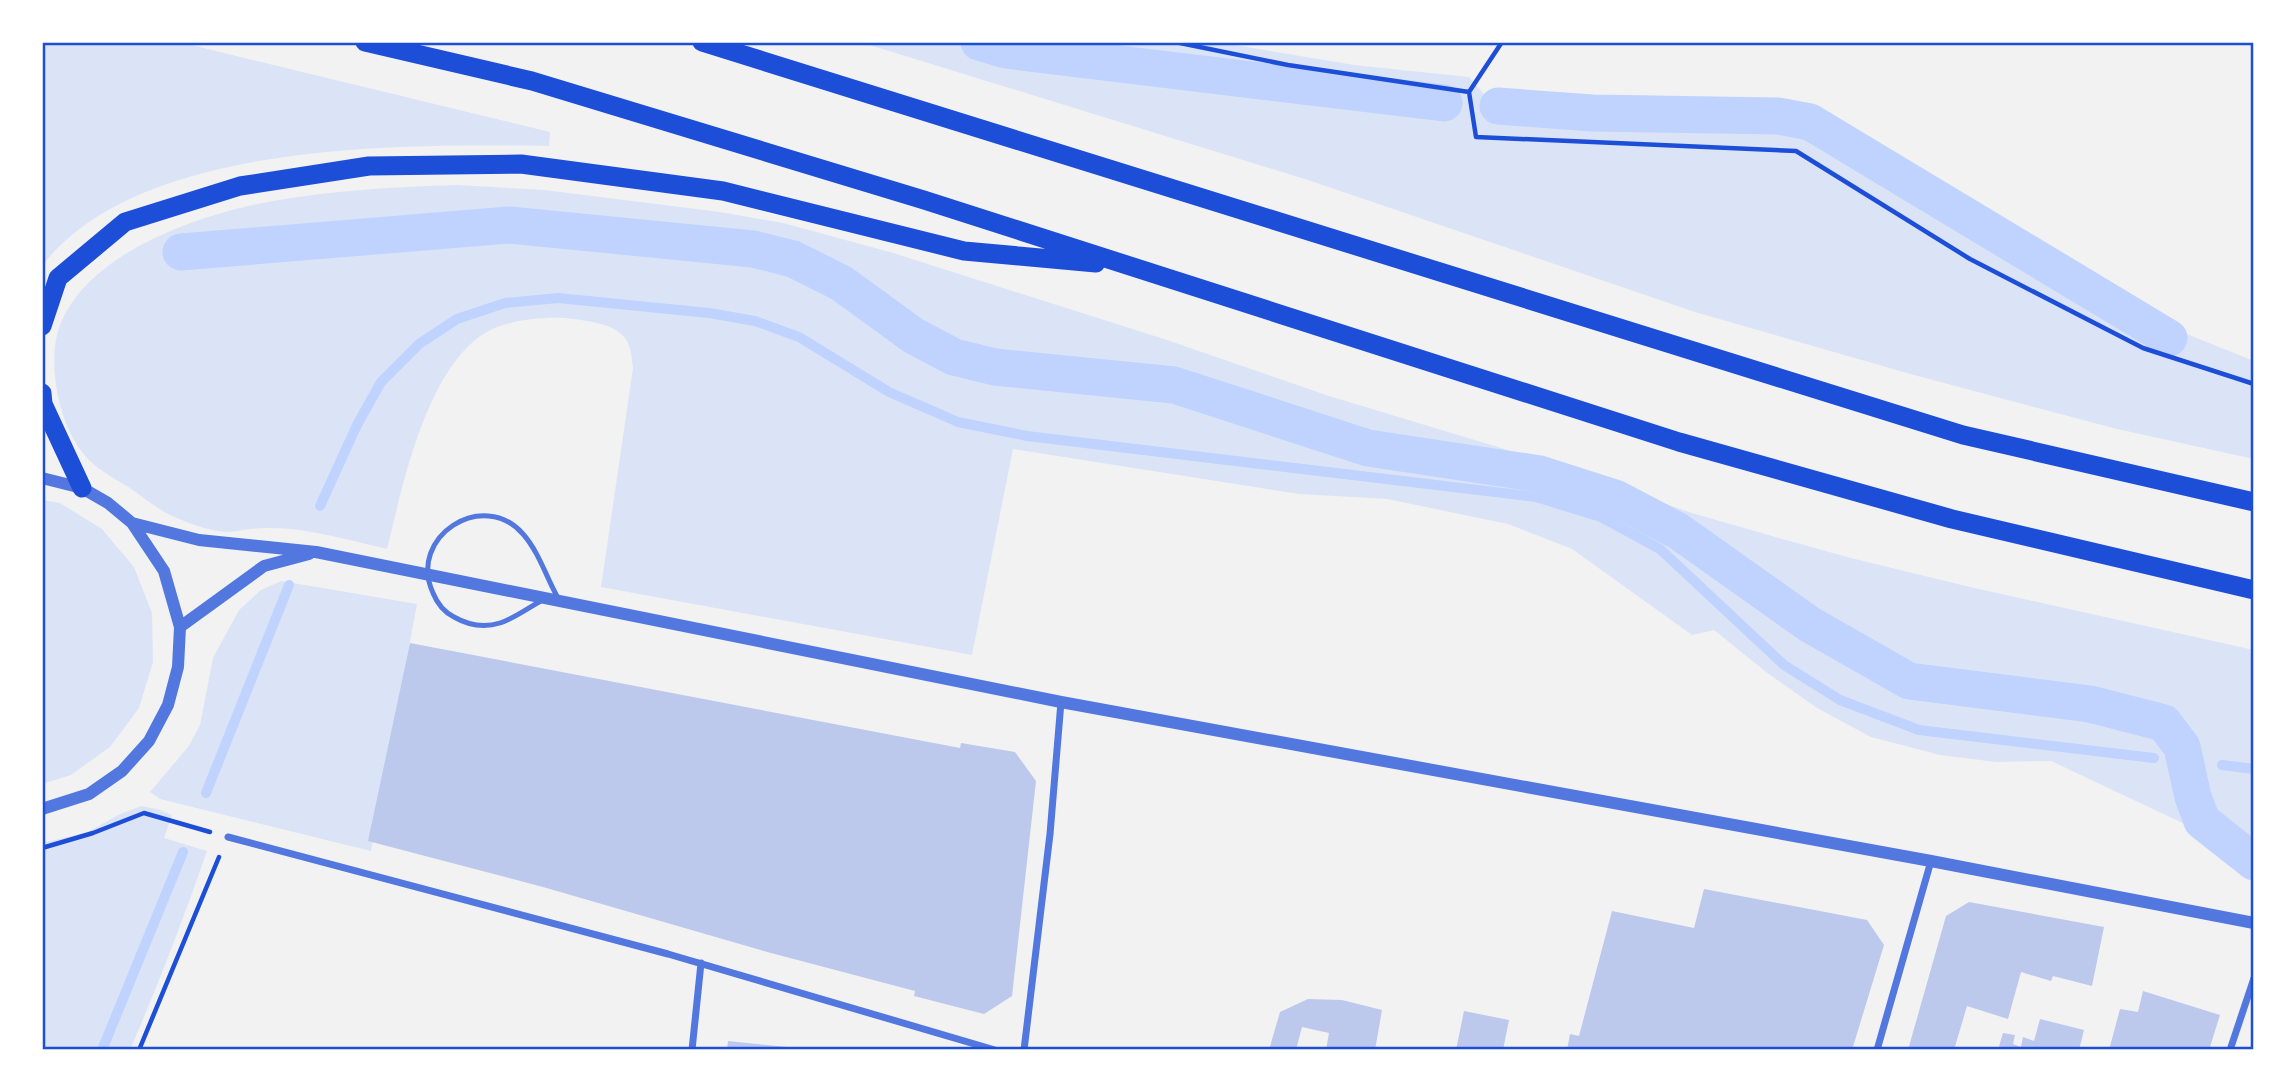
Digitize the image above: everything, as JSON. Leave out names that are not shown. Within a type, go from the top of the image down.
[{"type":"highway","points":[[365,42],[532,81],[1136,267],[1679,442],[1952,519],[2254,590]]},
{"type":"highway","points":[[702,42],[1963,435],[2254,502]]},
{"type":"highway","points":[[42,326],[58,278],[125,222],[240,186],[369,166],[521,164],[723,191],[964,251],[1136,267]]},
{"type":"highway","points":[[42,393],[43,404],[82,488]]},
{"type":"street","points":[[42,478],[82,488],[108,503],[132,523],[164,571],[180,627],[175,680],[168,705],[149,741],[122,771],[89,794],[42,809]]},
{"type":"street","points":[[132,523],[199,540],[316,552],[1061,702],[1931,861],[2254,923]]},
{"type":"street","points":[[180,627],[264,566],[316,552]]},
{"type":"street","points":[[1024,1050],[1051,834],[1061,702]]},
{"type":"street","points":[[228,837],[701,963],[995,1050]]},
{"type":"street","points":[[1877,1050],[1931,861]]},
{"type":"street","points":[[692,1050],[701,963]]},
{"type":"street","points":[[2230,1050],[2254,978]]},
{"type":"lane","points":[[545,599],[500,623],[482,626],[465,623],[449,614],[436,601],[429,585],[427,567],[431,550],[441,534],[455,523],[472,516],[491,516],[508,522],[523,533],[533,548],[561,603]]},
{"type":"path","points":[[1175,42],[1288,65],[1469,92]]},
{"type":"path","points":[[1502,42],[1469,92],[1476,137],[1796,151],[1982,266],[2143,348],[2254,384]]},
{"type":"path","points":[[42,848],[93,833],[144,813],[228,837],[139,1050]]},
{"type":"shaded area","points":[[42,42],[179,42],[550,132],[549,146],[422,146],[350,150],[277,158],[206,172],[141,194],[85,225],[42,266]]},
{"type":"shaded area","points":[[860,42],[1217,42],[1354,65],[1469,77],[1492,103],[1793,110],[1818,118],[1832,131],[2169,327],[2254,361],[2254,459],[2117,429],[1914,375],[1695,312],[1308,180]]},
{"type":"shaded area","points":[[457,185],[545,190],[720,212],[783,223],[890,252],[1164,339],[1329,396],[1534,458],[1692,513],[1851,558],[2254,650],[2254,863],[2189,826],[2051,761],[1996,762],[1940,755],[1871,737],[1817,708],[1714,630],[1692,635],[1572,549],[1508,524],[1387,499],[1299,494],[1013,449],[972,655],[601,587],[633,368],[629,347],[623,335],[611,327],[588,321],[546,318],[500,326],[475,340],[455,362],[437,390],[423,423],[401,491],[387,549],[293,529],[263,528],[230,532],[199,526],[160,509],[95,466],[79,447],[69,430],[59,401],[54,365],[56,339],[67,310],[87,284],[113,262],[177,228],[243,207],[341,192]]},
{"type":"shaded area","points":[[42,500],[60,503],[102,529],[134,567],[152,613],[153,662],[139,708],[110,747],[71,775],[42,784]]},
{"type":"shaded area","points":[[281,581],[417,604],[371,851],[160,799],[150,792],[188,747],[200,725],[213,658],[239,610],[261,590]]},
{"type":"shaded area","points":[[141,806],[172,815],[164,838],[207,851],[151,1001],[130,1050],[42,1050],[42,843],[88,832]]},
{"type":"building","points":[[410,643],[960,748],[961,743],[1015,752],[1036,781],[1012,996],[984,1014],[914,996],[915,991],[368,841]]},
{"type":"building","points":[[1704,889],[1867,920],[1884,945],[1852,1050],[1567,1050],[1570,1034],[1579,1036],[1612,911],[1694,928]]},
{"type":"building","points":[[1969,902],[2104,927],[2092,986],[2053,976],[2051,981],[2021,972],[2008,1019],[1967,1006],[1954,1050],[1908,1050],[1946,916]]},
{"type":"building","points":[[2143,991],[2220,1015],[2209,1050],[2109,1050],[2120,1009],[2138,1012]]},
{"type":"building","points":[[1308,999],[1342,1000],[1382,1010],[1375,1050],[1326,1050],[1329,1033],[1302,1027],[1296,1050],[1269,1050],[1280,1012]]},
{"type":"building","points":[[1464,1011],[1509,1020],[1503,1050],[1456,1050]]},
{"type":"building","points":[[2040,1019],[2084,1030],[2079,1050],[1998,1050],[2003,1033],[2015,1035],[2013,1044],[2021,1047],[2023,1037],[2034,1041]]},
{"type":"building","points":[[728,1041],[797,1048],[797,1050],[727,1050]]},
{"type":"waterway","points":[[979,42],[1006,50],[1444,103]]},
{"type":"waterway","points":[[1498,106],[1592,113],[1778,116],[1810,122],[2169,338]]},
{"type":"waterway","points":[[181,252],[509,225],[753,249],[793,259],[841,283],[914,336],[954,357],[995,367],[1174,385],[1368,448],[1540,474],[1615,498],[1678,531],[1809,624],[1909,681],[2090,704],[2164,723],[2182,747],[2193,797],[2202,821],[2254,862]]},
{"type":"waterway","points":[[320,506],[357,425],[381,382],[419,344],[457,319],[505,303],[558,298],[709,313],[755,321],[799,337],[889,392],[958,422],[1027,436],[1536,497],[1601,517],[1660,549],[1784,665],[1840,700],[1919,730],[2154,758]]},
{"type":"waterway","points":[[206,793],[289,585]]},
{"type":"waterway","points":[[2222,765],[2254,769]]},
{"type":"waterway","points":[[102,1050],[183,852]]}]
